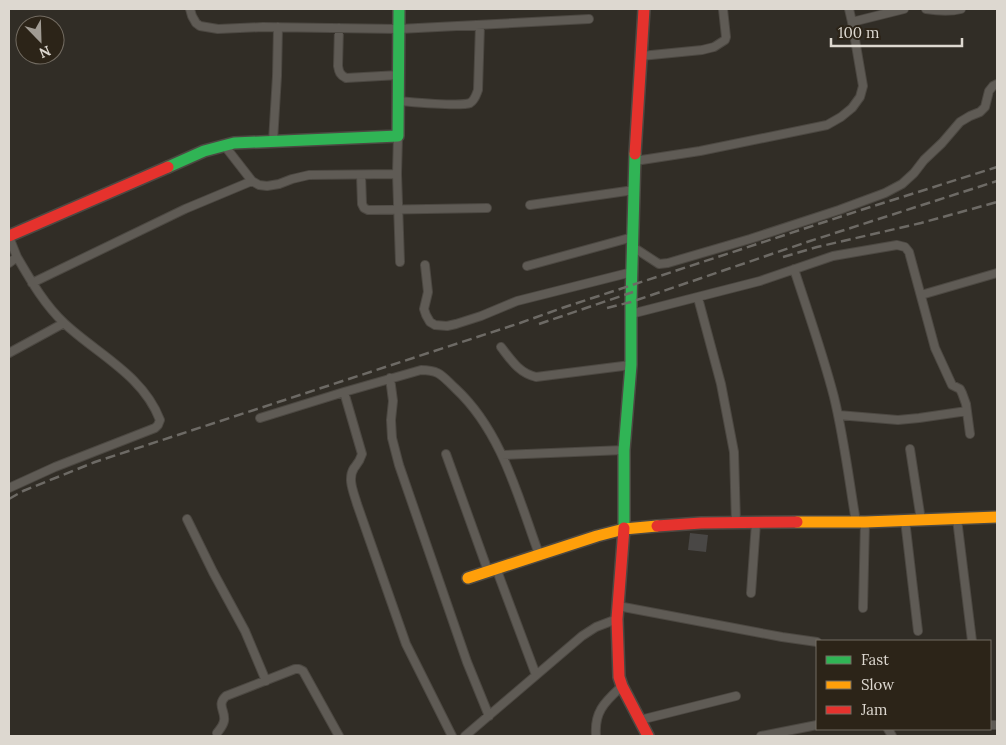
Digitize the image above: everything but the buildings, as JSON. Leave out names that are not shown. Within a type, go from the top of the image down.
[{"type":"street","points":[[190,9],[196,23],[200,26],[218,29],[399,28],[589,20]]},
{"type":"street","points":[[399,9],[397,174],[400,262]]},
{"type":"street","points":[[644,9],[635,161],[631,365],[624,450],[624,529],[616,619],[619,677],[648,736]]},
{"type":"street","points":[[641,56],[702,50],[714,47],[725,40],[726,37],[724,9]]},
{"type":"street","points":[[635,161],[700,151],[827,126],[841,117],[852,108],[860,97],[863,86],[848,9]]},
{"type":"street","points":[[852,22],[904,9]]},
{"type":"street","points":[[926,9],[939,12],[962,9]]},
{"type":"street","points":[[399,101],[456,104],[469,103],[476,97],[478,90],[480,25]]},
{"type":"street","points":[[273,141],[278,28]]},
{"type":"street","points":[[338,28],[338,66],[341,75],[346,78],[399,75]]},
{"type":"street","points":[[633,242],[659,264],[668,263],[813,219],[885,193],[902,184],[914,173],[960,122],[980,112],[985,107],[989,91],[997,84]]},
{"type":"street","points":[[9,488],[56,467],[155,428],[160,420],[139,386],[78,336],[47,305],[17,257],[9,236],[204,151],[224,145],[398,136]]},
{"type":"street","points":[[224,145],[252,181],[259,185],[278,184],[292,178],[309,175],[397,174]]},
{"type":"street","points":[[360,175],[362,204],[368,210],[487,208]]},
{"type":"street","points":[[32,283],[185,209],[252,181]]},
{"type":"street","points":[[530,205],[634,190]]},
{"type":"street","points":[[527,266],[633,242]]},
{"type":"street","points":[[631,314],[760,281],[849,252],[897,245],[905,247],[909,252],[935,348],[952,385],[960,389],[962,393],[970,434]]},
{"type":"street","points":[[9,263],[17,257]]},
{"type":"street","points":[[425,265],[428,292],[424,309],[426,315],[430,322],[435,325],[447,326],[481,316],[517,301],[632,272]]},
{"type":"street","points":[[794,269],[833,395],[860,522],[863,608]]},
{"type":"street","points":[[921,295],[997,272]]},
{"type":"street","points":[[698,298],[721,384],[734,452],[736,523]]},
{"type":"street","points":[[9,352],[64,323]]},
{"type":"street","points":[[501,347],[522,371],[536,377],[631,365]]},
{"type":"street","points":[[260,418],[420,370],[431,370],[440,373],[464,396],[480,415],[492,435],[502,455],[538,554]]},
{"type":"street","points":[[390,378],[393,401],[392,438],[399,465],[467,662],[489,716]]},
{"type":"street","points":[[344,392],[362,454],[351,476],[357,504],[406,644],[452,736]]},
{"type":"street","points":[[838,415],[898,420],[967,411]]},
{"type":"street","points":[[910,448],[921,520]]},
{"type":"street","points":[[502,455],[624,450]]},
{"type":"street","points":[[446,454],[536,675]]},
{"type":"street","points":[[468,578],[538,554],[624,529],[701,523],[860,522],[997,517]]},
{"type":"street","points":[[187,519],[245,631],[266,681]]},
{"type":"street","points":[[957,519],[972,640]]},
{"type":"street","points":[[905,520],[918,631]]},
{"type":"street","points":[[752,593],[756,523]]},
{"type":"street","points":[[618,606],[816,642]]},
{"type":"street","points":[[465,736],[582,636],[596,627],[616,619]]},
{"type":"street","points":[[217,733],[224,722],[222,700],[226,696],[299,669],[304,672],[339,736]]},
{"type":"street","points":[[596,736],[596,722],[602,706],[622,686]]},
{"type":"street","points":[[640,720],[736,696]]},
{"type":"street","points":[[760,736],[816,725]]},
{"type":"railway","points":[[9,499],[23,491],[95,462],[997,167]]},
{"type":"railway","points":[[607,308],[631,302],[807,242],[997,181]]},
{"type":"railway","points":[[783,257],[997,202]]},
{"type":"railway","points":[[539,324],[633,292]]},
{"type":"traffic: fast","points":[[168,167],[204,151],[234,143],[398,136],[399,9]]},
{"type":"traffic: fast","points":[[624,528],[624,450],[631,365],[635,154]]},
{"type":"traffic: slow","points":[[797,522],[865,522],[997,517]]},
{"type":"traffic: slow","points":[[468,578],[597,536],[624,529],[657,526]]},
{"type":"traffic: jam","points":[[635,154],[644,9]]},
{"type":"traffic: jam","points":[[9,236],[168,167]]},
{"type":"traffic: jam","points":[[657,526],[701,523],[797,522]]},
{"type":"traffic: jam","points":[[624,528],[617,619],[619,677],[648,736]]}]
